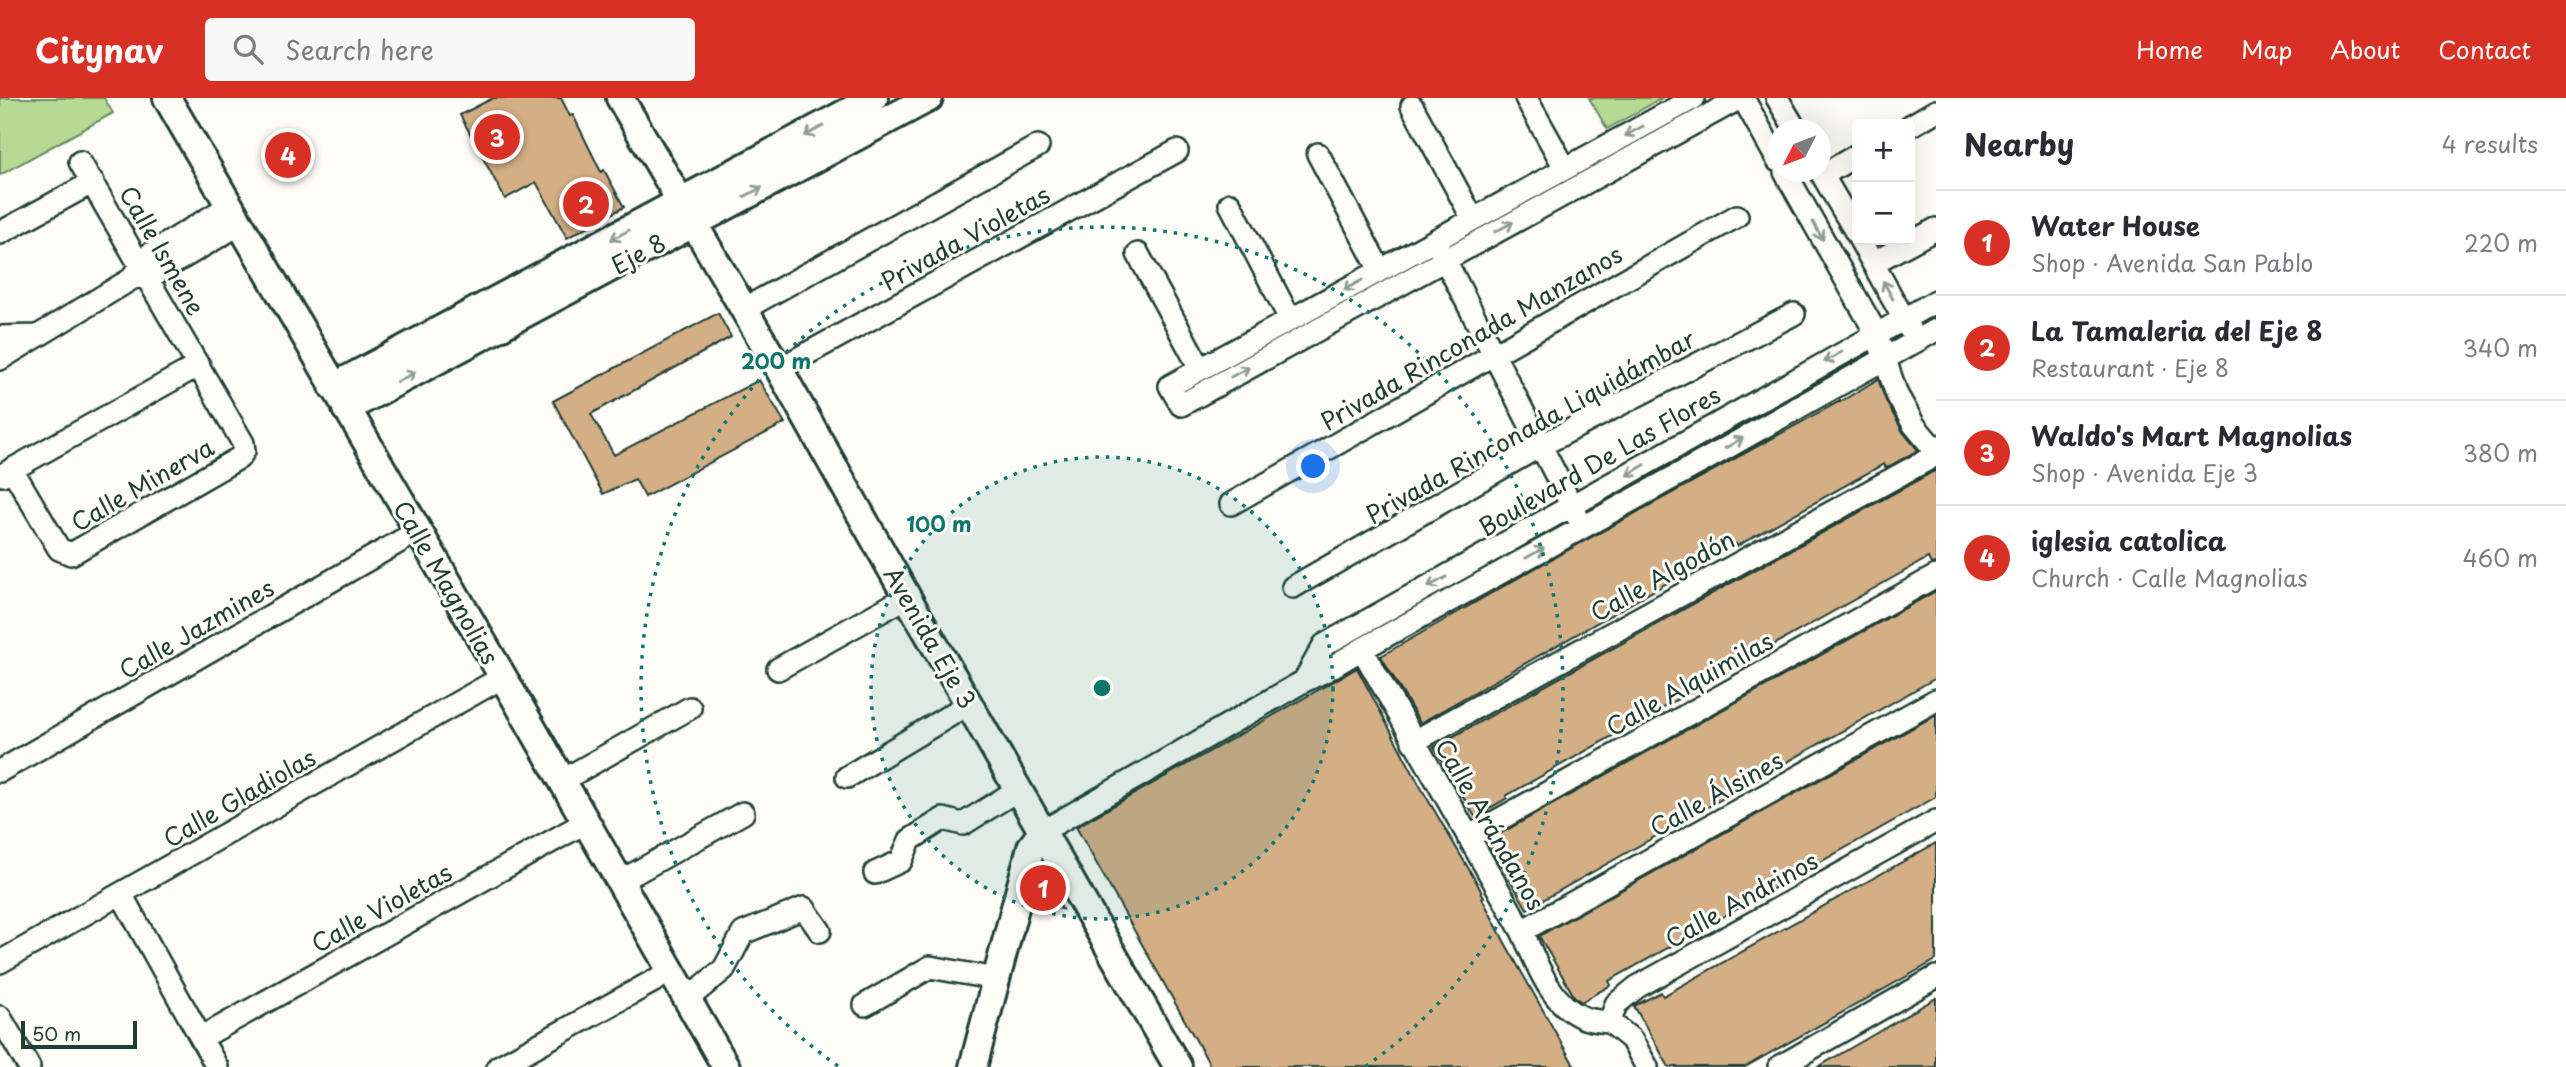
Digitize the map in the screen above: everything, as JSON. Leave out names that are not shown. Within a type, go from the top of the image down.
[{"type":"main road","name":"Calle Magnolias","points":[[167,98],[563,780],[726,1067]]},
{"type":"main road","name":"Avenida Eje 3","points":[[620,98],[779,369],[1178,1067]]},
{"type":"main road","name":"Eje 8","points":[[687,213],[874,98]]},
{"type":"main road","name":"Eje 8","points":[[340,398],[687,213],[929,98]]},
{"type":"main road","points":[[973,1067],[1031,847],[1043,831]]},
{"type":"street","points":[[1526,98],[1565,168]]},
{"type":"street","points":[[1694,98],[1170,386],[1181,405],[1742,98],[1768,142]]},
{"type":"street","points":[[1777,98],[1789,119]]},
{"type":"street","points":[[1412,106],[1473,219]]},
{"type":"street","points":[[1915,122],[1936,111]]},
{"type":"street","points":[[744,309],[1038,146]]},
{"type":"street","name":"Privada Violetas","points":[[779,369],[1177,151]]},
{"type":"street","points":[[1318,154],[1380,270]]},
{"type":"street","points":[[1831,168],[1852,158]]},
{"type":"street","points":[[80,162],[93,181]]},
{"type":"street","name":"Calle Ismene","points":[[0,233],[93,181],[141,273],[199,365]]},
{"type":"street","points":[[1791,182],[1876,333],[1897,395],[1914,425],[1929,443],[1936,446]]},
{"type":"street","points":[[1827,182],[1852,225]]},
{"type":"street","points":[[1230,204],[1290,319]]},
{"type":"street","points":[[0,359],[235,215]]},
{"type":"street","name":"Privada Rinconada Manzanos","points":[[1231,504],[1737,216]]},
{"type":"street","points":[[1873,263],[1936,229]]},
{"type":"street","points":[[1434,240],[1582,527]]},
{"type":"street","points":[[1863,245],[1916,341]]},
{"type":"street","points":[[1138,254],[1200,368]]},
{"type":"street","name":"Boulevard De Las Flores","points":[[1304,681],[1324,645],[1936,301]]},
{"type":"street","name":"Privada Rinconada Liquidámbar","points":[[1293,587],[1540,446],[1794,314]]},
{"type":"street","name":"Boulevard De Las Flores","points":[[1043,831],[1304,681],[1936,330]]},
{"type":"street","points":[[0,337],[39,335]]},
{"type":"street","points":[[6,472],[199,365]]},
{"type":"street","name":"Calle Minerva","points":[[6,472],[59,549],[66,554],[75,553],[242,455],[243,443],[199,365]]},
{"type":"street","name":"Calle Algodón","points":[[1413,742],[1936,455]]},
{"type":"street","name":"Calle Jazmines","points":[[0,771],[418,531]]},
{"type":"street","name":"Calle Alquimilas","points":[[1468,836],[1936,576]]},
{"type":"street","points":[[778,669],[907,597]]},
{"type":"street","name":"Calle Arándanos","points":[[1362,649],[1522,931],[1559,1002],[1582,1018],[1610,1023]]},
{"type":"street","name":"Calle Gladiolas","points":[[0,961],[503,677]]},
{"type":"street","name":"Calle Álsines","points":[[1522,931],[1936,700]]},
{"type":"street","points":[[847,777],[969,704]]},
{"type":"street","points":[[563,780],[690,708]]},
{"type":"street","points":[[874,873],[901,861],[909,841],[943,819],[963,824],[1019,789]]},
{"type":"street","points":[[619,882],[743,813]]},
{"type":"street","name":"Calle Andrinos","points":[[1610,1023],[1616,1004],[1637,987],[1936,821]]},
{"type":"street","name":"Calle Violetas","points":[[201,1038],[586,822]]},
{"type":"street","points":[[121,894],[217,1067]]},
{"type":"street","points":[[687,1000],[724,970],[743,933],[804,908],[820,931]]},
{"type":"street","points":[[866,1004],[930,967],[996,979]]},
{"type":"street","points":[[498,1067],[670,972]]},
{"type":"street","points":[[1779,1067],[1936,977]]},
{"type":"street","points":[[0,1017],[29,1067]]},
{"type":"street","points":[[1610,1023],[1631,1039],[1647,1067]]},
{"type":"green space","points":[[0,98],[104,98],[113,113],[0,175]]},
{"type":"green space","points":[[1589,98],[1662,98],[1607,129]]},
{"type":"building","points":[[493,98],[561,98],[570,116],[573,115],[601,172],[604,170],[624,207],[567,238],[536,182],[505,199],[460,115]]},
{"type":"building","points":[[718,313],[731,337],[591,414],[614,455],[759,380],[785,423],[645,497],[635,479],[603,494],[553,401]]},
{"type":"building","points":[[1878,379],[1886,401],[1903,432],[1918,450],[1886,468],[1884,464],[1737,546],[1736,544],[1420,723],[1381,656]]},
{"type":"building","points":[[1936,470],[1936,563],[1931,564],[1928,558],[1506,796],[1507,798],[1475,817],[1434,747]]},
{"type":"building","points":[[1936,591],[1936,678],[1527,909],[1487,841]]},
{"type":"building","points":[[1357,668],[1420,786],[1477,883],[1504,941],[1575,1067],[1211,1067],[1076,827]]},
{"type":"building","points":[[1936,715],[1936,797],[1609,981],[1611,985],[1581,1002],[1574,996],[1539,936]]},
{"type":"building","points":[[1936,843],[1936,960],[1745,1067],[1669,1067],[1634,1006],[1661,992],[1663,996]]},
{"type":"building","points":[[1041,872],[1062,909],[1034,901]]},
{"type":"building","points":[[1936,998],[1936,1067],[1818,1067],[1866,1039]]},
{"type":"place","name":"Waldo's Mart Magnolias","points":[[497,137]]},
{"type":"place","name":"iglesia catolica","points":[[288,155]]},
{"type":"place","name":"La Tamaleria del Eje 8","points":[[586,204]]},
{"type":"place","name":"Water House","points":[[1043,888]]}]
